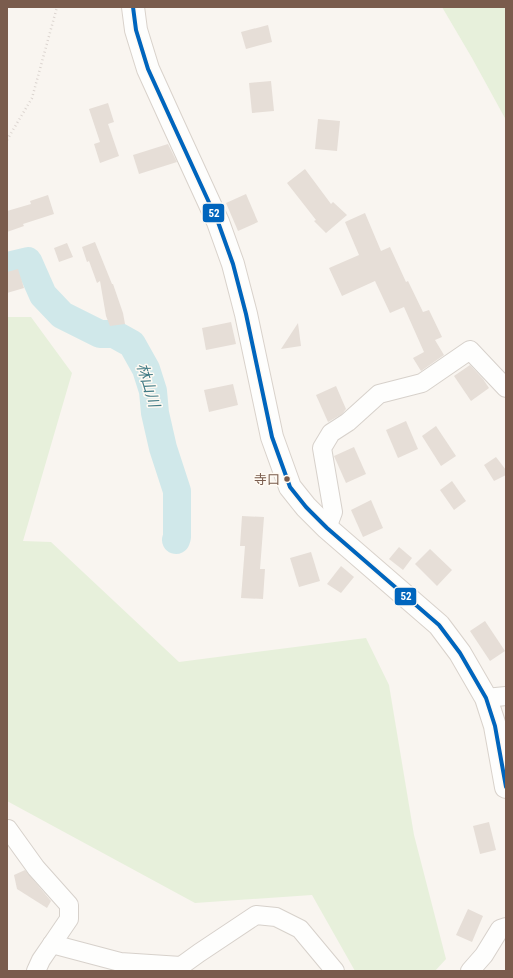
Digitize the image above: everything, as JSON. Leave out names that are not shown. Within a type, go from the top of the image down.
[{"type":"main road","points":[[133,7],[136,30],[148,69],[218,222],[233,264],[246,314],[272,437],[290,487],[306,507],[327,528],[439,625],[496,697],[495,726],[506,787]]},
{"type":"street","points":[[327,528],[333,512],[322,448],[331,433],[348,422],[379,394],[422,383],[470,350],[506,388]]},
{"type":"street","points":[[7,829],[36,868],[69,905],[69,919],[41,960],[36,971]]},
{"type":"street","points":[[52,944],[120,962],[180,969],[199,953],[256,915],[276,917],[300,929],[335,971]]},
{"type":"street","points":[[470,971],[484,955],[500,929],[506,927]]},
{"type":"path","points":[[7,140],[32,98],[57,7]]},
{"type":"green space","points":[[442,7],[506,7],[506,120],[472,58]]},
{"type":"green space","points":[[7,317],[31,317],[72,373],[23,541],[51,542],[179,662],[366,638],[389,685],[414,835],[446,959],[435,971],[355,971],[312,895],[195,903],[7,801]]},
{"type":"building","points":[[268,25],[272,42],[246,49],[241,32]]},
{"type":"building","points":[[271,81],[274,111],[252,113],[249,83]]},
{"type":"building","points":[[108,103],[114,122],[108,124],[119,156],[100,163],[94,144],[100,142],[89,109]]},
{"type":"building","points":[[318,119],[340,121],[337,151],[315,149]]},
{"type":"building","points":[[168,144],[177,162],[139,174],[133,155]]},
{"type":"building","points":[[305,169],[331,204],[333,202],[347,215],[326,233],[314,221],[316,220],[287,183]]},
{"type":"building","points":[[246,194],[258,222],[238,231],[226,203]]},
{"type":"building","points":[[48,195],[54,214],[23,224],[24,226],[7,232],[7,211],[31,204],[30,201]]},
{"type":"building","points":[[365,213],[381,251],[390,247],[406,282],[408,281],[423,312],[429,310],[442,337],[435,340],[444,355],[421,371],[413,358],[424,352],[404,307],[390,313],[375,281],[342,296],[329,268],[359,255],[345,222]]},
{"type":"building","points":[[95,242],[113,284],[123,313],[125,324],[110,326],[106,316],[100,281],[97,283],[82,247]]},
{"type":"building","points":[[67,243],[73,257],[59,262],[54,248]]},
{"type":"building","points":[[18,269],[24,288],[7,293],[7,272]]},
{"type":"building","points":[[231,322],[236,344],[206,350],[202,328]]},
{"type":"building","points":[[298,323],[301,346],[281,349]]},
{"type":"building","points":[[470,365],[489,388],[471,401],[454,376]]},
{"type":"building","points":[[233,384],[238,405],[209,412],[204,390]]},
{"type":"building","points":[[336,386],[346,409],[342,414],[328,422],[316,395]]},
{"type":"building","points":[[406,421],[418,449],[398,458],[386,430]]},
{"type":"building","points":[[436,426],[456,456],[441,466],[422,436]]},
{"type":"building","points":[[354,447],[366,474],[346,483],[334,456]]},
{"type":"building","points":[[496,457],[506,470],[506,475],[494,481],[484,465]]},
{"type":"building","points":[[452,481],[466,501],[454,510],[440,490]]},
{"type":"building","points":[[371,500],[383,528],[363,537],[351,510]]},
{"type":"building","points":[[242,516],[264,517],[260,569],[265,569],[263,599],[241,598],[245,546],[240,546]]},
{"type":"building","points":[[399,547],[412,558],[403,570],[389,559]]},
{"type":"building","points":[[430,549],[452,570],[437,586],[415,564]]},
{"type":"building","points":[[311,552],[320,581],[299,587],[290,558]]},
{"type":"building","points":[[341,566],[354,577],[341,593],[327,584]]},
{"type":"building","points":[[485,621],[505,651],[490,661],[470,631]]},
{"type":"building","points":[[489,822],[496,850],[480,854],[473,826]]},
{"type":"building","points":[[25,870],[51,901],[47,908],[17,889],[14,875]]},
{"type":"building","points":[[468,909],[483,916],[472,942],[456,935]]},
{"type":"waterway","name":"林山川","points":[[7,266],[28,261],[43,295],[62,315],[100,334],[114,334],[132,344],[146,369],[153,391],[155,413],[163,448],[177,491],[176,540]]},
{"type":"transit line","name":"52","points":[[133,7],[136,30],[148,69],[218,222],[233,264],[246,314],[272,437],[290,487],[306,507],[327,528],[439,625],[460,653],[486,698],[495,726],[506,787]]},
{"type":"place","name":"寺口","points":[[287,479]]}]
